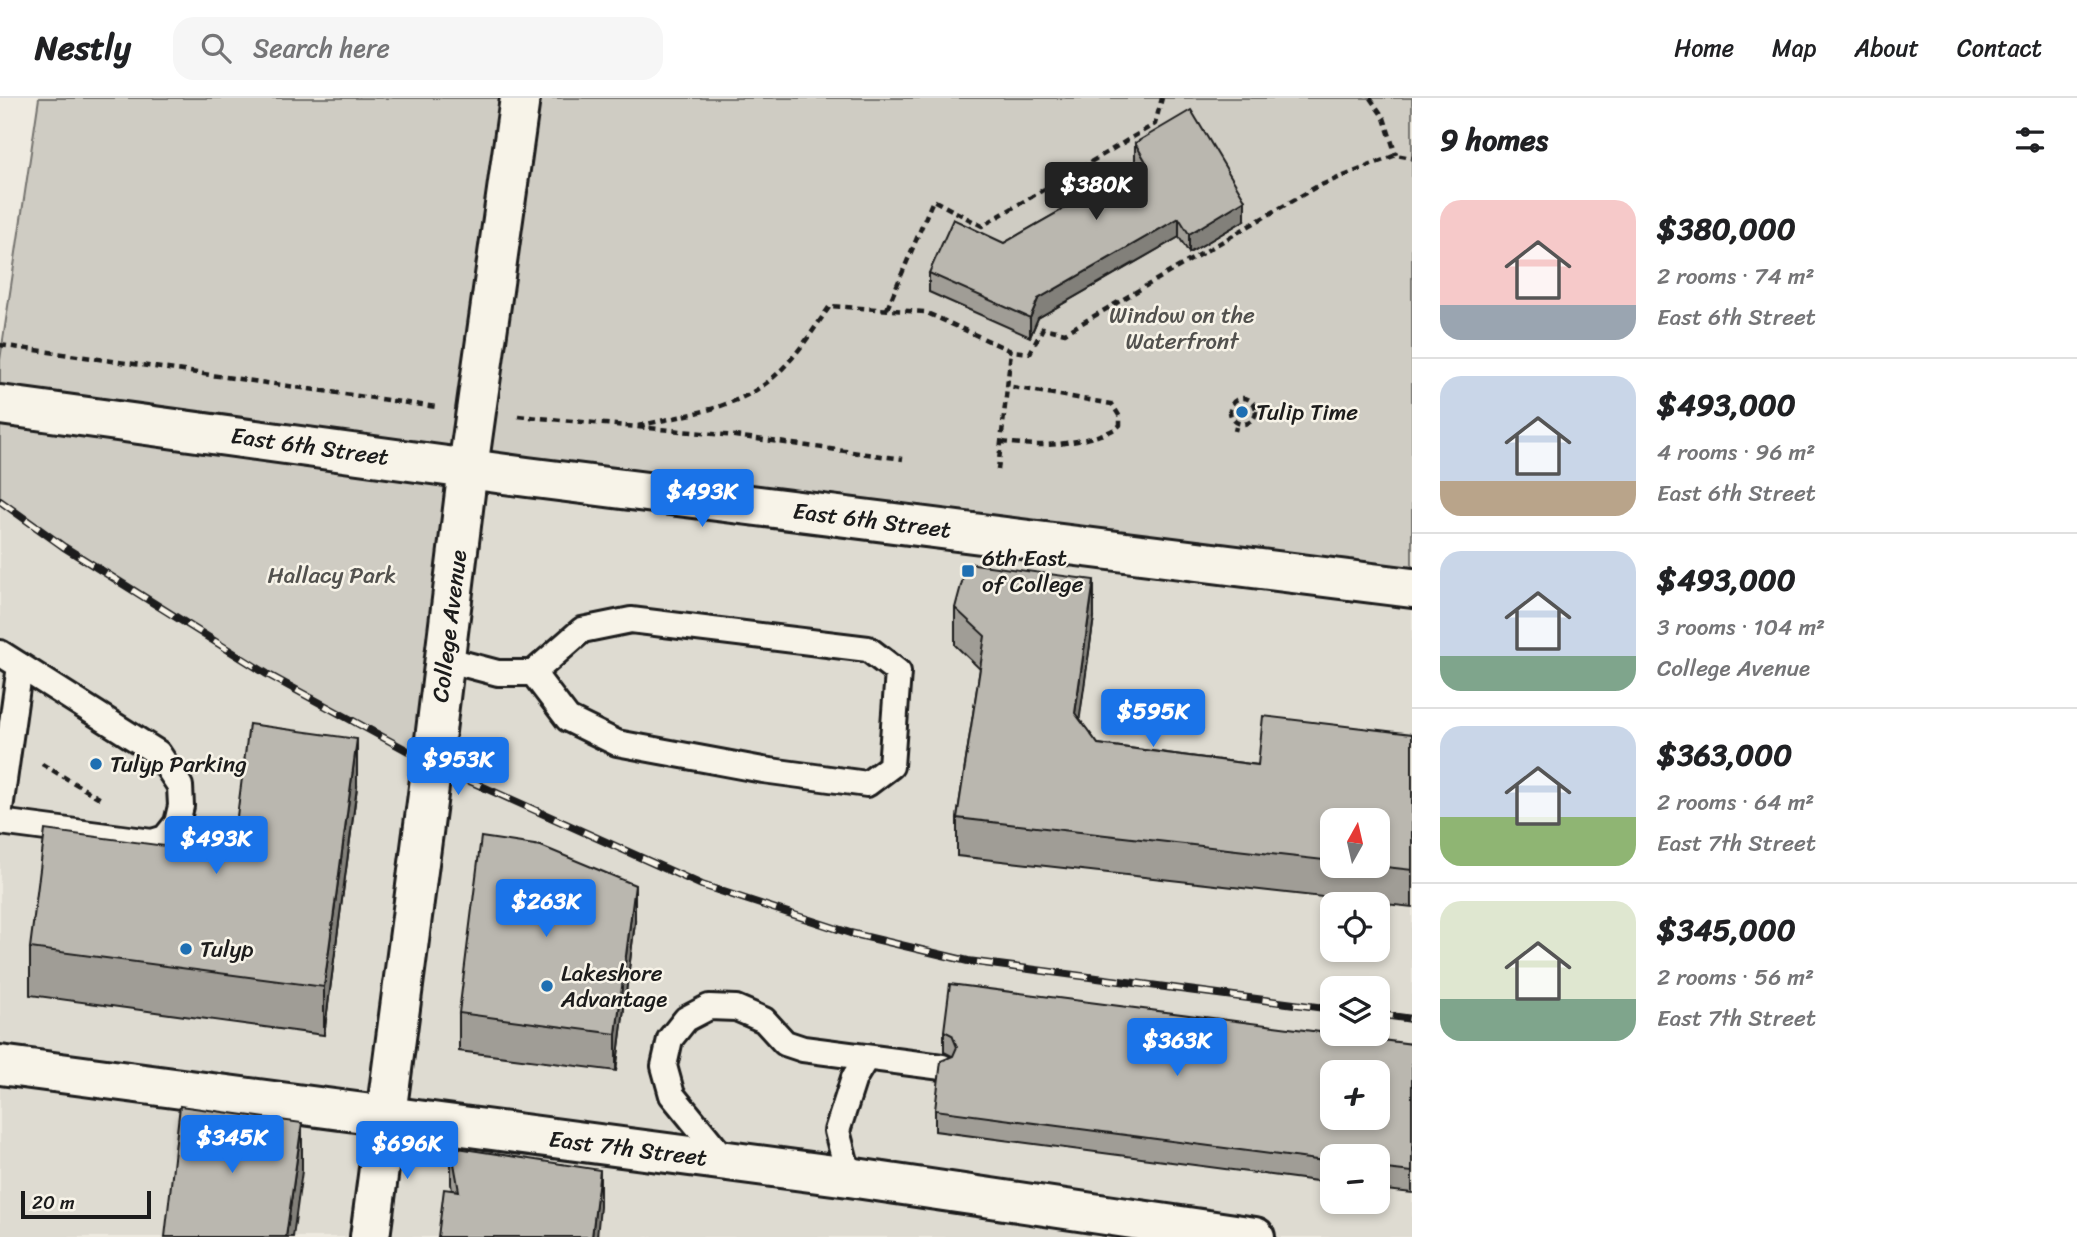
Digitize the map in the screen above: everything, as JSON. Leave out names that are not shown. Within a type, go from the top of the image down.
[{"type":"street","name":"College Avenue","points":[[370,1237],[475,412],[520,98]]},
{"type":"street","name":"East 6th Street","points":[[0,405],[468,468],[1412,588]]},
{"type":"street","name":"East 7th Street","points":[[0,1065],[725,1160],[1255,1237]]},
{"type":"lane","points":[[444,659],[498,673],[533,673],[582,631],[631,620],[868,649],[898,672],[891,766],[867,784],[763,770],[617,743],[568,719],[533,673]]},
{"type":"lane","points":[[0,809],[9,743],[10,660]]},
{"type":"lane","points":[[0,822],[152,842],[165,838],[177,822],[181,806],[180,786],[158,753],[10,660]]},
{"type":"lane","points":[[725,1160],[671,1095],[664,1066],[670,1039],[687,1019],[709,1007],[736,1009],[764,1020],[785,1043],[803,1049],[942,1067]]},
{"type":"lane","points":[[849,1177],[837,1131],[854,1078],[866,1058]]},
{"type":"path","points":[[887,310],[933,200],[982,226],[1155,124],[1162,98]]},
{"type":"path","points":[[1370,98],[1384,118],[1396,155]]},
{"type":"path","points":[[634,427],[733,401],[765,384],[800,350],[830,306],[925,312],[1011,351],[1030,353],[1044,328],[1065,333],[1316,187],[1396,155],[1412,158]]},
{"type":"path","points":[[0,345],[475,412],[735,436],[903,459]]},
{"type":"path","points":[[998,470],[1011,351]]},
{"type":"path","points":[[1001,442],[1043,445],[1098,436],[1111,432],[1120,425],[1120,417],[1112,404],[1007,386]]},
{"type":"path","points":[[1244,398],[1255,406],[1256,415],[1250,422],[1242,424],[1234,421],[1230,410],[1233,403],[1244,398]]},
{"type":"path","points":[[9,743],[109,804]]},
{"type":"shaded area","points":[[0,408],[1412,588],[1412,1237],[0,1237]]},
{"type":"green space","name":"Window on the Waterfront","points":[[39,98],[1412,98],[1412,588],[0,405],[0,360]]},
{"type":"green space","name":"Hallacy Park","points":[[0,410],[466,474],[432,764],[267,674],[64,547],[0,499]]},
{"type":"building","points":[[1191,110],[1245,200],[1189,234],[1179,218],[1038,299],[1030,318],[929,273],[953,219],[1004,243],[1146,162],[1135,143]]},
{"type":"building","points":[[967,563],[1094,580],[1075,713],[1098,744],[1258,765],[1263,716],[1412,734],[1412,870],[1390,867],[1390,808],[1320,808],[1320,860],[957,818],[985,636],[955,608]]},
{"type":"building","name":"Tulyp","points":[[249,724],[357,739],[324,987],[30,948],[45,830],[232,855]]},
{"type":"building","name":"Lakeshore Advantage","points":[[481,837],[541,846],[635,885],[616,1034],[459,1013]]},
{"type":"building","points":[[950,984],[1320,1032],[1320,1046],[1390,1046],[1390,1041],[1412,1044],[1412,1172],[1390,1169],[1390,1144],[1320,1144],[1320,1160],[935,1110],[941,1061],[953,1056],[957,1047],[952,1035],[944,1031]]},
{"type":"building","points":[[180,1106],[302,1123],[286,1237],[165,1237]]},
{"type":"building","points":[[451,1147],[600,1170],[592,1237],[438,1237],[444,1189],[459,1191]]},
{"type":"railway","points":[[0,501],[64,547],[267,674],[432,764],[702,885],[850,933],[968,961],[1320,1007]]},
{"type":"railway","points":[[1390,1016],[1412,1019]]},
{"type":"place","name":"Tulip Time","points":[[1242,412]]},
{"type":"place","name":"6th East of College","points":[[968,571]]},
{"type":"place","name":"Tulyp Parking","points":[[96,764]]},
{"type":"place","name":"Tulyp","points":[[186,949]]},
{"type":"place","name":"Lakeshore Advantage","points":[[547,986]]}]
